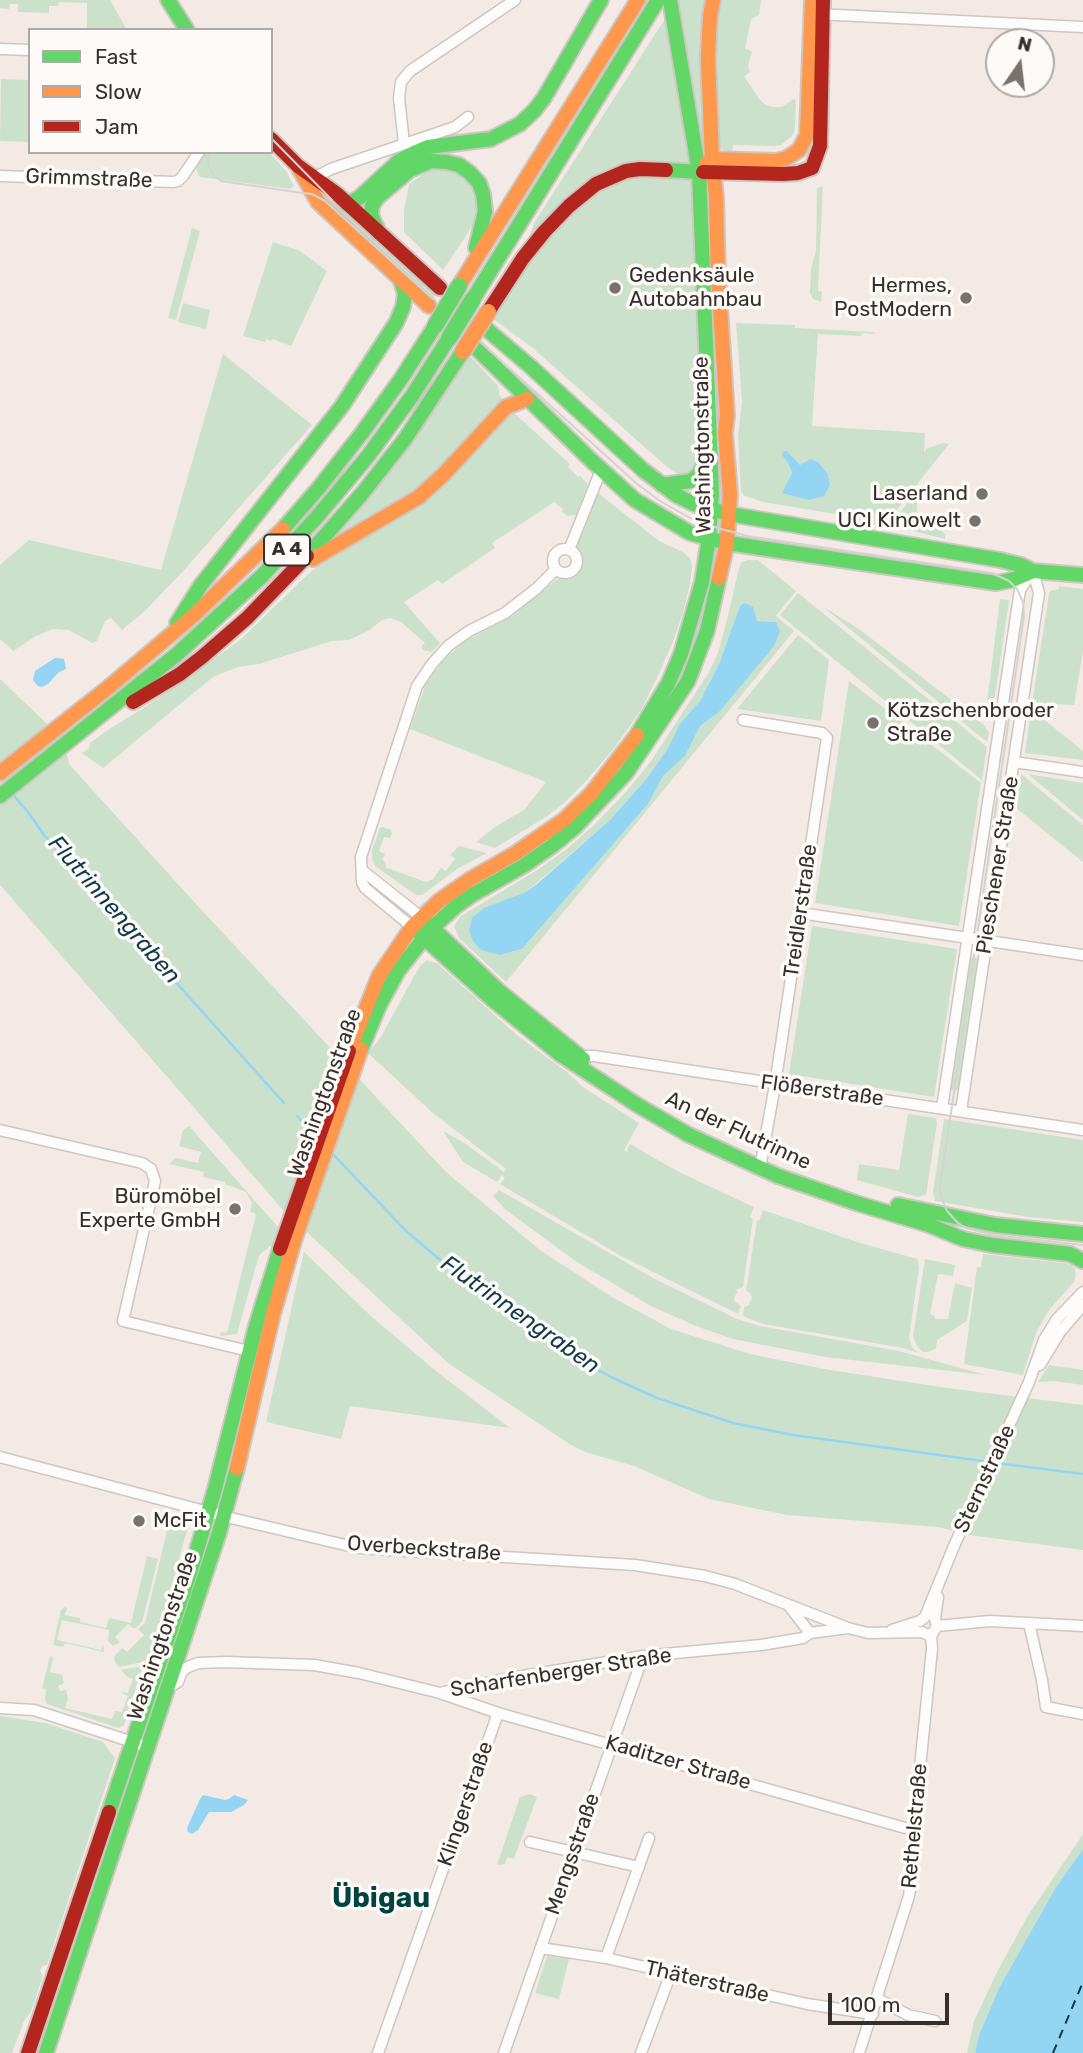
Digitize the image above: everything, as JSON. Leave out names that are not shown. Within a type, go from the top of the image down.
[{"type":"main road","points":[[168,0],[186,28]]},
{"type":"main road","points":[[346,204],[359,198],[399,161],[414,153],[428,147],[491,139],[520,124],[544,98],[601,0]]},
{"type":"main road","name":"A 4","points":[[0,773],[167,639],[246,567],[318,489],[401,379],[638,0]]},
{"type":"main road","name":"A 4","points":[[0,796],[205,631],[289,548],[368,456],[412,396],[449,338],[658,0]]},
{"type":"main road","points":[[670,0],[708,168]]},
{"type":"main road","points":[[708,168],[708,58],[713,0]]},
{"type":"main road","points":[[708,168],[783,174],[812,168],[820,146],[818,7]]},
{"type":"main road","points":[[87,727],[187,668],[247,618],[293,572],[339,522],[425,410],[468,348],[523,258],[569,206],[596,184],[640,169],[708,168],[777,161],[799,150],[807,135],[818,7]]},
{"type":"main road","points":[[273,141],[298,166],[346,204],[440,288]]},
{"type":"main road","points":[[379,233],[372,219],[372,206],[377,198],[417,166],[431,161],[453,163],[475,178],[485,200],[472,265]]},
{"type":"main road","points":[[298,166],[312,194],[326,211],[429,306]]},
{"type":"main road","name":"Washingtonstraße","points":[[28,2053],[141,1745],[168,1688],[216,1514],[249,1351],[263,1300],[290,1236],[353,1053],[422,927],[454,890],[564,820],[591,794],[658,702],[681,654],[700,592],[711,509],[708,168]]},
{"type":"main road","name":"Washingtonstraße","points":[[422,927],[523,866],[567,834],[609,792],[638,758],[688,681],[707,631],[727,543],[730,494],[716,202],[708,168]]},
{"type":"main road","points":[[167,639],[201,585],[342,406],[396,323],[406,300],[401,281]]},
{"type":"main road","points":[[486,320],[527,363],[643,470],[694,504],[729,514],[1000,560],[1033,571],[1083,575]]},
{"type":"main road","points":[[468,348],[635,500],[690,533],[727,543],[996,583],[1033,571]]},
{"type":"main road","points":[[293,572],[419,496],[444,474],[506,407],[527,399]]},
{"type":"main road","points":[[662,485],[691,481],[699,474],[709,456]]},
{"type":"main road","name":"An der Flutrinne","points":[[422,927],[493,1000],[561,1055],[689,1135],[846,1200],[923,1223],[963,1239],[1070,1254],[1083,1261]]},
{"type":"main road","name":"An der Flutrinne","points":[[422,927],[578,1056],[633,1092],[761,1164],[859,1195],[931,1213],[1015,1227],[1083,1234]]},
{"type":"main road","name":"Washingtonstraße","points":[[46,2053],[141,1745],[192,1567],[216,1514],[248,1420],[290,1236]]},
{"type":"street","points":[[404,143],[399,98],[401,82],[410,71],[515,0]]},
{"type":"street","points":[[818,7],[1083,27]]},
{"type":"street","points":[[0,49],[28,50]]},
{"type":"street","points":[[314,178],[331,169],[456,127],[468,117]]},
{"type":"street","name":"Grimmstraße","points":[[0,176],[178,181],[198,154]]},
{"type":"street","points":[[569,550],[601,470]]},
{"type":"street","points":[[562,549],[569,550],[576,558],[575,568],[565,573],[556,569],[553,563],[556,553],[562,549]]},
{"type":"street","points":[[422,927],[365,888],[362,882],[361,857],[417,687],[448,646],[469,631],[505,612],[536,589],[556,569]]},
{"type":"street","name":"Pieschener Straße","points":[[942,1108],[1018,601],[1021,587],[1033,571]]},
{"type":"street","name":"Pieschener Straße","points":[[961,1111],[1039,593],[1033,571]]},
{"type":"street","points":[[996,583],[1011,590],[1018,601]]},
{"type":"street","name":"Treidlerstraße","points":[[743,720],[822,733],[827,738],[761,1164]]},
{"type":"street","points":[[1014,762],[1083,772]]},
{"type":"street","points":[[800,913],[1083,955]]},
{"type":"street","name":"Flößerstraße","points":[[561,1055],[594,1056],[1083,1130]]},
{"type":"street","points":[[0,1130],[142,1163],[151,1170],[155,1181],[123,1321],[249,1351]]},
{"type":"street","name":"Sternstraße","points":[[928,1625],[940,1582],[957,1539],[1030,1379],[1044,1340],[1057,1319],[1083,1292]]},
{"type":"street","name":"Sternstraße","points":[[1030,1379],[1060,1332],[1083,1305]]},
{"type":"street","name":"Overbeckstraße","points":[[0,1457],[358,1548],[635,1564],[677,1570],[735,1584],[848,1628]]},
{"type":"street","points":[[788,1605],[810,1633]]},
{"type":"street","name":"Scharfenberger Straße","points":[[198,1663],[314,1665],[440,1693],[643,1656],[761,1645],[803,1638],[810,1633],[848,1628],[881,1633],[928,1625],[990,1621],[1083,1626]]},
{"type":"street","points":[[1029,1623],[1042,1680],[1045,1707],[1083,1714]]},
{"type":"street","name":"Rethelstraße","points":[[859,2053],[909,1896],[932,1649],[928,1625]]},
{"type":"street","points":[[180,1649],[186,1657],[198,1663]]},
{"type":"street","name":"Mengsstraße","points":[[504,2053],[643,1656]]},
{"type":"street","points":[[168,1688],[178,1682],[182,1671],[198,1663]]},
{"type":"street","name":"Kaditzer Straße","points":[[440,1693],[498,1713],[916,1831]]},
{"type":"street","points":[[0,1708],[34,1710],[141,1745]]},
{"type":"street","name":"Klingerstraße","points":[[378,2053],[498,1713]]},
{"type":"street","points":[[606,1958],[649,1838]]},
{"type":"street","points":[[530,1842],[639,1867]]},
{"type":"street","name":"Thäterstraße","points":[[541,1948],[606,1958],[784,1999],[873,2014]]},
{"type":"street","points":[[641,2053],[671,1973]]},
{"type":"street","points":[[878,1999],[908,2015],[935,2021]]},
{"type":"green space","points":[[0,0],[110,0],[126,28],[87,28],[87,3],[59,2],[58,6],[49,6],[49,13],[18,12],[18,4],[10,4],[9,9],[0,8]]},
{"type":"green space","points":[[677,0],[761,0],[759,15],[751,19],[745,49],[752,51],[748,66],[750,72],[744,76],[766,105],[782,107],[796,100],[795,129],[792,136],[781,145],[733,145],[732,153],[705,142],[687,146],[697,225],[701,459],[699,467],[686,479],[667,467],[534,349],[492,318],[513,286],[534,223]]},
{"type":"green space","points":[[1,79],[28,80],[28,142],[0,141]]},
{"type":"green space","points":[[203,154],[271,154],[286,171],[294,186],[290,189],[200,177],[196,163]]},
{"type":"green space","points":[[435,166],[452,170],[467,178],[474,189],[478,218],[443,270],[404,232],[404,210],[409,184]]},
{"type":"green space","points":[[823,186],[818,288],[818,291],[822,292],[821,302],[813,299],[810,293],[811,269],[816,251],[817,188]]},
{"type":"green space","points":[[322,188],[437,292],[432,301],[319,197],[318,190]]},
{"type":"green space","points":[[709,200],[713,333],[725,489],[718,489],[704,201]]},
{"type":"green space","points":[[192,228],[200,231],[176,320],[168,318]]},
{"type":"green space","points":[[273,242],[300,251],[327,271],[291,346],[273,339],[266,339],[265,342],[243,336]]},
{"type":"green space","points":[[183,303],[210,310],[206,329],[178,322]]},
{"type":"green space","points":[[736,323],[873,332],[876,334],[818,334],[812,426],[925,433],[924,453],[926,449],[943,443],[949,444],[884,526],[850,521],[835,514],[763,502],[741,492],[738,435],[742,402]],"holes":[[[787,451],[800,465],[819,463],[828,474],[830,485],[783,493],[792,473]]]},
{"type":"green space","points":[[223,354],[312,425],[185,569],[144,612],[122,630],[111,618],[105,621],[97,641],[92,643],[69,630],[53,629],[13,651],[0,639],[0,565],[29,540],[161,570]]},
{"type":"green space","points":[[469,355],[498,386],[504,402],[419,491],[332,541]]},
{"type":"green space","points":[[512,411],[588,484],[576,515],[568,516],[554,502],[492,543],[495,548],[442,584],[438,580],[404,602],[440,643],[432,652],[423,650],[421,647],[425,643],[401,622],[390,618],[382,620],[370,630],[349,640],[332,641],[259,664],[238,667],[213,677],[103,768],[82,753],[89,748],[90,743],[108,730],[239,641],[307,575],[331,556],[429,499],[453,477]]},
{"type":"green space","points":[[918,489],[921,493],[917,499],[917,512],[925,523],[942,531],[945,539],[889,527]]},
{"type":"green space","points":[[598,493],[659,541],[690,558],[690,584],[683,613],[672,644],[641,710],[587,780],[546,817],[495,848],[476,842],[524,810],[546,782],[410,729],[425,686],[442,661],[465,641],[514,615],[557,579],[577,573],[582,561],[576,546]]},
{"type":"green space","points":[[758,560],[796,591],[776,616],[794,631],[506,982],[459,938],[454,926],[461,916],[539,869],[568,848],[626,792],[651,761],[709,672],[718,653],[742,562]],"holes":[[[740,607],[755,616],[757,621],[776,622],[719,712],[700,726],[685,756],[663,776],[648,804],[522,949],[500,955],[526,892],[610,820],[648,777],[681,724],[700,701],[719,664]]]},
{"type":"green space","points":[[1059,586],[1083,589],[1083,651],[1074,705],[1032,703],[1049,594],[1050,591],[1059,589]]},
{"type":"green space","points":[[798,593],[987,747],[982,780],[780,615]]},
{"type":"green space","points":[[1000,599],[1009,602],[992,715],[988,717],[986,710]]},
{"type":"green space","points":[[822,606],[859,629],[984,725],[989,733],[987,742]]},
{"type":"green space","points":[[798,635],[829,660],[821,721],[737,709]]},
{"type":"green space","points":[[0,679],[63,739],[69,764],[446,1172],[540,1250],[612,1297],[671,1329],[750,1354],[824,1369],[947,1388],[1083,1405],[1083,1550],[969,1535],[938,1527],[787,1515],[709,1499],[634,1466],[588,1453],[571,1445],[448,1363],[283,1210],[0,885]]},
{"type":"green space","points":[[849,681],[981,783],[959,926],[815,903]]},
{"type":"green space","points":[[1031,709],[1083,751],[1083,760],[1025,753]]},
{"type":"green space","points":[[1021,774],[1083,825],[1083,862],[1016,808]]},
{"type":"green space","points":[[1028,774],[1083,783],[1083,820]]},
{"type":"green space","points":[[380,828],[391,830],[392,834],[390,838],[384,837],[379,851],[385,854],[383,859],[387,868],[426,882],[433,879],[441,868],[446,871],[455,859],[450,855],[459,846],[487,853],[457,869],[422,895],[416,895],[375,866],[372,850]]},
{"type":"green space","points":[[812,926],[957,949],[934,1097],[789,1074]]},
{"type":"green space","points":[[969,957],[982,959],[962,1091],[949,1089]]},
{"type":"green space","points":[[427,960],[438,964],[518,1036],[583,1087],[639,1123],[624,1150],[629,1153],[627,1150],[630,1144],[679,1172],[754,1207],[750,1217],[753,1219],[743,1287],[736,1290],[738,1292],[734,1301],[741,1306],[738,1314],[621,1256],[500,1184],[505,1178],[502,1175],[497,1182],[463,1162],[443,1131],[504,1172],[506,1169],[434,1114],[368,1053],[381,1037],[414,976]]},
{"type":"green space","points":[[908,1114],[936,1118],[937,1123],[926,1195],[918,1197],[857,1180],[859,1164],[899,1170]]},
{"type":"green space","points":[[944,1119],[1083,1140],[1083,1222],[1028,1217],[935,1201],[933,1192]]},
{"type":"green space","points":[[189,1126],[278,1227],[272,1245],[259,1255],[237,1334],[220,1336],[221,1332],[227,1333],[256,1214],[250,1212],[252,1203],[246,1192],[225,1182],[203,1177],[204,1172],[169,1164],[176,1158],[198,1163],[201,1152],[179,1146],[183,1130]]},
{"type":"green space","points":[[499,1190],[655,1279],[737,1319],[760,1326],[899,1351],[986,1375],[825,1357],[733,1339],[696,1326],[651,1306],[577,1262],[506,1210],[493,1196]]},
{"type":"green space","points":[[763,1210],[917,1259],[919,1267],[909,1338],[918,1353],[903,1348],[763,1324],[743,1316],[744,1307],[748,1306],[752,1298],[746,1291],[757,1220],[759,1221]]},
{"type":"green space","points":[[304,1252],[373,1318],[510,1428],[350,1406],[341,1439],[266,1422]]},
{"type":"green space","points":[[983,1254],[1064,1263],[1075,1269],[1074,1282],[1049,1310],[1036,1333],[1023,1375],[964,1364],[977,1267],[981,1267]]},
{"type":"green space","points":[[925,1259],[955,1265],[953,1276],[938,1274],[930,1314],[935,1316],[935,1319],[948,1319],[955,1283],[972,1288],[967,1321],[937,1340],[936,1349],[923,1352],[913,1336]]},
{"type":"green space","points":[[1049,1365],[1083,1370],[1083,1385],[1038,1382]]},
{"type":"green space","points":[[175,1514],[189,1524],[175,1581],[148,1661],[118,1667],[115,1655],[122,1648],[127,1652],[144,1635],[138,1629],[145,1623],[169,1522]]},
{"type":"green space","points":[[147,1556],[158,1559],[142,1622],[136,1628],[128,1624],[115,1637],[120,1642],[113,1646],[108,1641],[109,1630],[62,1620],[57,1640],[101,1650],[103,1645],[104,1652],[65,1643],[63,1647],[53,1645],[64,1607],[67,1608],[65,1615],[80,1618],[80,1622],[106,1628],[109,1618],[131,1623]]},
{"type":"green space","points":[[50,1656],[53,1657],[50,1672],[62,1675],[64,1683],[58,1686],[60,1691],[66,1690],[68,1699],[65,1708],[112,1719],[115,1711],[122,1712],[128,1696],[122,1692],[128,1693],[133,1679],[121,1670],[143,1666],[124,1725],[115,1727],[47,1704],[46,1689],[42,1688]]},
{"type":"green space","points":[[0,1716],[45,1723],[103,1742],[115,1758],[47,1965],[42,1966],[40,1971],[43,1976],[31,2012],[24,2021],[12,2053],[0,2053]]},
{"type":"green space","points":[[129,1769],[132,1770],[112,1829],[106,1860],[41,2053],[37,2052]]},
{"type":"green space","points":[[530,1794],[537,1797],[514,1859],[507,1857],[505,1864],[497,1865],[520,1797]]},
{"type":"green space","points":[[1083,1834],[1083,1849],[1056,1887],[999,1988],[979,2035],[975,2053],[967,2053],[974,2021],[996,1974],[1027,1917]]},
{"type":"green space","points":[[547,1956],[569,1959],[559,1999],[535,1993]]},
{"type":"water","points":[[784,451],[800,465],[811,459],[819,463],[828,474],[830,485],[824,496],[809,500],[782,493],[792,473],[782,455]]},
{"type":"water","points":[[745,603],[753,607],[757,621],[776,622],[780,631],[774,646],[719,712],[700,726],[685,756],[663,776],[648,804],[522,949],[500,955],[481,950],[473,941],[469,930],[472,918],[484,908],[526,892],[537,884],[610,820],[648,777],[668,748],[680,724],[700,701],[719,664],[740,606]]},
{"type":"water","points":[[55,658],[64,659],[66,669],[59,672],[48,684],[38,686],[33,680],[35,671]]},
{"type":"water","points":[[203,1795],[225,1800],[234,1795],[248,1800],[231,1812],[209,1812],[198,1830],[192,1834],[187,1828]]},
{"type":"water","points":[[1083,1849],[1083,2053],[975,2053],[979,2035],[999,1988],[1056,1887]]},
{"type":"waterway","name":"Flutrinnengraben","points":[[14,796],[44,835],[284,1103]]},
{"type":"waterway","name":"Flutrinnengraben","points":[[297,1116],[313,1134]]},
{"type":"waterway","name":"Flutrinnengraben","points":[[330,1151],[406,1231],[465,1281],[569,1354],[613,1378],[657,1398],[733,1423],[793,1435],[990,1462]]},
{"type":"waterway","name":"Flutrinnengraben","points":[[996,1463],[1083,1474]]},
{"type":"ferry route","points":[[1053,2053],[1083,1982]]},
{"type":"tram line","points":[[273,140],[332,200]]},
{"type":"tram line","points":[[209,154],[211,172],[221,181],[312,194],[325,201],[433,299]]},
{"type":"tram line","points":[[477,339],[636,483],[660,501],[692,519],[748,536],[992,573],[1009,581],[1017,589],[1023,602],[1024,616],[940,1187],[947,1211],[966,1228],[993,1235],[1083,1245]]},
{"type":"traffic: fast","points":[[168,0],[186,28]]},
{"type":"traffic: fast","points":[[347,204],[359,198],[399,161],[414,153],[428,147],[491,139],[520,124],[544,98],[601,0]]},
{"type":"traffic: fast","points":[[473,299],[658,0]]},
{"type":"traffic: fast","points":[[666,170],[699,172],[670,0]]},
{"type":"traffic: fast","points":[[379,233],[371,215],[377,198],[410,170],[431,161],[446,162],[459,165],[470,173],[479,183],[483,194],[485,211],[476,248]]},
{"type":"traffic: fast","points":[[637,735],[668,684],[681,654],[702,582],[709,538],[712,494],[699,172]]},
{"type":"traffic: fast","points":[[177,623],[201,585],[342,406],[396,323],[405,294],[401,281]]},
{"type":"traffic: fast","points":[[435,326],[459,286]]},
{"type":"traffic: fast","points":[[449,338],[473,299]]},
{"type":"traffic: fast","points":[[283,529],[362,433],[435,326]]},
{"type":"traffic: fast","points":[[484,327],[643,470],[676,495],[694,504],[729,514],[1000,560],[1033,571],[1083,575]]},
{"type":"traffic: fast","points":[[0,796],[176,655],[261,577],[316,518],[368,456],[412,396],[449,338]]},
{"type":"traffic: fast","points":[[473,345],[635,500],[690,533],[727,543],[996,583],[1033,571]]},
{"type":"traffic: fast","points":[[307,556],[361,495],[405,439],[463,351]]},
{"type":"traffic: fast","points":[[662,485],[691,481],[699,474],[709,456]]},
{"type":"traffic: fast","points":[[361,1049],[379,1006],[398,971],[432,928],[472,895],[552,846],[574,828],[626,773],[688,681],[707,631],[719,578]]},
{"type":"traffic: fast","points":[[427,923],[500,992],[583,1059]]},
{"type":"traffic: fast","points":[[419,933],[493,1000],[561,1055],[689,1135],[778,1176],[929,1225],[963,1239],[1070,1254],[1083,1261]]},
{"type":"traffic: fast","points":[[898,1205],[995,1225],[1083,1234]]},
{"type":"traffic: fast","points":[[109,1812],[192,1567],[215,1489],[256,1326],[280,1249]]},
{"type":"traffic: fast","points":[[46,2053],[219,1533],[237,1468]]},
{"type":"traffic: slow","points":[[459,286],[638,0]]},
{"type":"traffic: slow","points":[[712,159],[708,58],[713,0]]},
{"type":"traffic: slow","points":[[706,163],[712,159],[777,161],[799,150],[807,135],[812,0]]},
{"type":"traffic: slow","points":[[712,159],[730,494],[727,543],[719,578]]},
{"type":"traffic: slow","points":[[299,168],[318,202],[429,306]]},
{"type":"traffic: slow","points":[[463,351],[488,312]]},
{"type":"traffic: slow","points":[[313,559],[419,497],[506,407],[527,399]]},
{"type":"traffic: slow","points":[[0,773],[109,687],[194,615],[283,529]]},
{"type":"traffic: slow","points":[[349,1051],[379,976],[412,927],[439,901],[564,820],[591,794],[637,735]]},
{"type":"traffic: slow","points":[[237,1468],[273,1314],[294,1241],[361,1049]]},
{"type":"traffic: jam","points":[[703,172],[783,174],[812,168],[820,146],[823,0]]},
{"type":"traffic: jam","points":[[273,141],[298,166],[337,194],[440,288]]},
{"type":"traffic: jam","points":[[488,312],[523,258],[544,232],[569,206],[596,184],[626,171],[666,170]]},
{"type":"traffic: jam","points":[[133,702],[180,674],[202,657],[247,618],[307,556]]},
{"type":"traffic: jam","points":[[280,1249],[349,1051]]},
{"type":"traffic: jam","points":[[28,2053],[109,1812]]},
{"type":"place","name":"Gedenksäule Autobahnbau","points":[[615,288]]},
{"type":"place","name":"Hermes, PostModern","points":[[966,298]]},
{"type":"place","name":"Laserland","points":[[982,494]]},
{"type":"place","name":"UCI Kinowelt","points":[[975,521]]},
{"type":"place","name":"Kötzschenbroder Straße","points":[[873,723]]},
{"type":"place","name":"Büromöbel Experte GmbH","points":[[235,1209]]},
{"type":"place","name":"McFit","points":[[139,1521]]},
{"type":"district","name":"Übigau","points":[[381,1899]]}]
